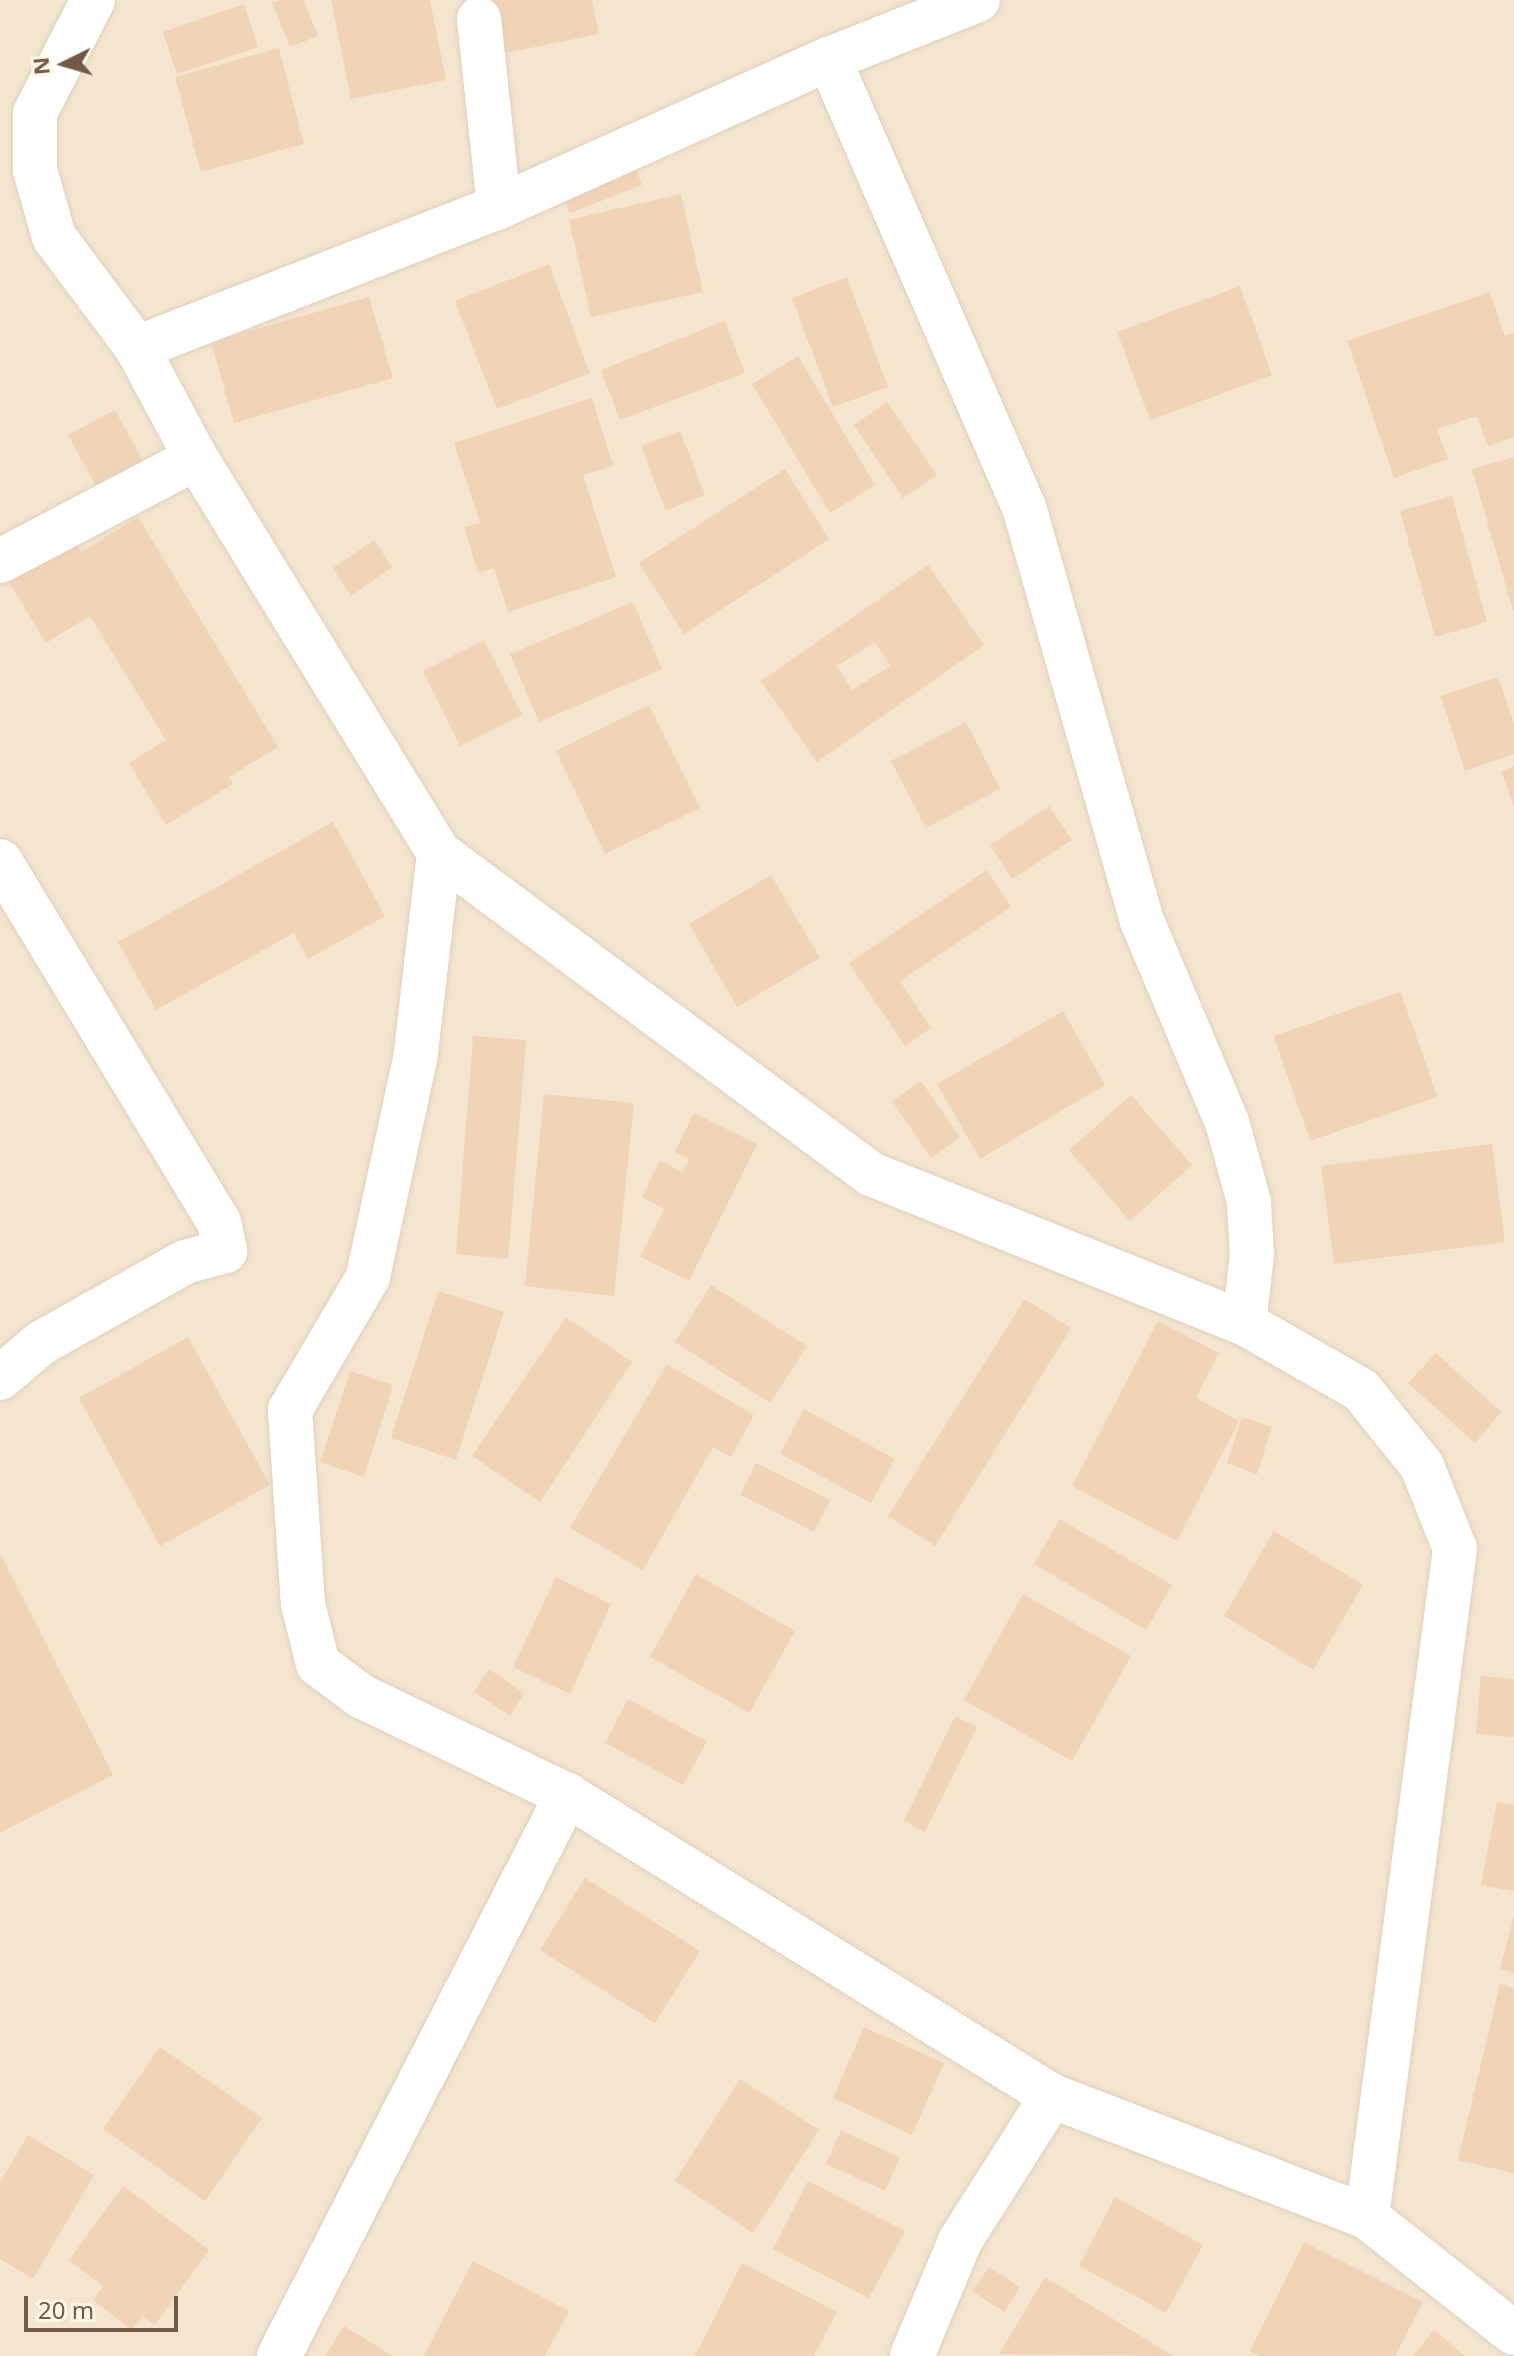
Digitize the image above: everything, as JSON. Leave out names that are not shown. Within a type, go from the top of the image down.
[{"type":"street","points":[[93,0],[35,113],[35,170],[54,237],[137,348],[196,458],[439,853],[871,1174],[1244,1323],[1361,1390],[1422,1466],[1455,1549],[1367,2217]]},
{"type":"street","points":[[137,348],[499,207],[829,59],[978,0]]},
{"type":"street","points":[[479,19],[499,207]]},
{"type":"street","points":[[829,59],[1024,507],[1142,921],[1227,1122],[1249,1202],[1252,1255],[1244,1323]]},
{"type":"street","points":[[0,561],[196,458]]},
{"type":"street","points":[[439,853],[415,1059],[368,1277],[290,1410],[303,1604],[318,1664],[361,1696],[567,1795],[1052,2096],[1367,2217],[1514,2333]]},
{"type":"street","points":[[0,861],[219,1222],[225,1251],[185,1262],[41,1343],[0,1378]]},
{"type":"street","points":[[279,2356],[567,1795]]},
{"type":"street","points":[[912,2356],[960,2241],[1052,2096]]},
{"type":"shaded area","points":[[0,0],[1514,0],[1514,2356],[0,2356]]},
{"type":"building","points":[[304,0],[318,36],[290,47],[272,3]]},
{"type":"building","points":[[331,0],[430,0],[446,80],[351,99]]},
{"type":"building","points":[[489,0],[592,0],[599,34],[500,54]]},
{"type":"building","points":[[244,4],[258,47],[177,74],[163,32]]},
{"type":"building","points":[[279,48],[304,144],[201,172],[175,77]]},
{"type":"building","points":[[630,153],[642,185],[570,213],[558,180]]},
{"type":"building","points":[[681,194],[703,292],[591,317],[569,220]]},
{"type":"building","points":[[549,264],[590,373],[497,409],[455,301]]},
{"type":"building","points":[[847,277],[888,387],[833,407],[792,298]]},
{"type":"building","points":[[1240,286],[1272,375],[1150,420],[1117,332]]},
{"type":"building","points":[[1490,292],[1505,336],[1514,333],[1514,437],[1488,446],[1477,416],[1437,429],[1448,459],[1394,478],[1347,341]]},
{"type":"building","points":[[369,297],[393,378],[234,423],[211,342]]},
{"type":"building","points":[[725,321],[745,373],[620,420],[601,370]]},
{"type":"building","points":[[798,356],[875,485],[830,513],[752,384]]},
{"type":"building","points":[[592,398],[613,466],[583,475],[616,577],[508,612],[494,568],[478,573],[464,527],[480,523],[454,443]]},
{"type":"building","points":[[887,402],[937,475],[903,498],[854,425]]},
{"type":"building","points":[[115,410],[148,470],[101,495],[68,435]]},
{"type":"building","points":[[680,431],[705,495],[666,511],[641,446]]},
{"type":"building","points":[[1514,457],[1514,610],[1513,610],[1472,469]]},
{"type":"building","points":[[785,469],[829,539],[684,634],[639,563]]},
{"type":"building","points":[[1452,496],[1487,622],[1435,637],[1400,511]]},
{"type":"building","points":[[138,517],[278,747],[229,777],[233,784],[166,825],[129,763],[166,740],[90,616],[46,643],[9,582],[75,541],[81,552]]},
{"type":"building","points":[[374,540],[392,567],[351,596],[333,568]]},
{"type":"building","points":[[928,565],[984,645],[817,762],[761,681]],"holes":[[[875,642],[890,666],[852,690],[837,666]]]},
{"type":"building","points":[[633,602],[662,669],[539,722],[510,654]]},
{"type":"building","points":[[484,640],[522,715],[460,746],[423,671]]},
{"type":"building","points":[[1498,677],[1514,724],[1514,754],[1465,771],[1441,696]]},
{"type":"building","points":[[649,705],[700,808],[605,854],[556,751]]},
{"type":"building","points":[[966,722],[1000,789],[926,828],[891,761]]},
{"type":"building","points":[[1514,766],[1514,807],[1501,771]]},
{"type":"building","points":[[1049,806],[1072,840],[1012,879],[990,845]]},
{"type":"building","points":[[333,822],[385,916],[308,959],[294,933],[156,1010],[118,942]]},
{"type":"building","points":[[987,870],[1011,907],[900,981],[931,1028],[905,1046],[849,963]]},
{"type":"building","points":[[771,875],[820,958],[737,1007],[689,924]]},
{"type":"building","points":[[1401,992],[1437,1097],[1310,1141],[1274,1036]]},
{"type":"building","points":[[1063,1011],[1105,1085],[980,1159],[937,1084]]},
{"type":"building","points":[[473,1036],[526,1040],[508,1259],[456,1254]]},
{"type":"building","points":[[921,1081],[960,1137],[931,1158],[892,1101]]},
{"type":"building","points":[[544,1094],[634,1103],[614,1296],[525,1286]]},
{"type":"building","points":[[1131,1095],[1192,1165],[1130,1221],[1069,1150]]},
{"type":"building","points":[[694,1113],[757,1144],[689,1281],[640,1257],[664,1209],[642,1197],[660,1160],[682,1172],[689,1159],[675,1152]]},
{"type":"building","points":[[1492,1144],[1505,1242],[1334,1264],[1321,1166]]},
{"type":"building","points":[[711,1285],[807,1346],[770,1403],[675,1342]]},
{"type":"building","points":[[438,1291],[504,1312],[456,1460],[391,1438]]},
{"type":"building","points":[[1025,1299],[1071,1328],[935,1546],[888,1516]]},
{"type":"building","points":[[566,1317],[632,1362],[540,1502],[472,1456]]},
{"type":"building","points":[[1158,1321],[1219,1353],[1196,1398],[1239,1421],[1177,1541],[1072,1486]]},
{"type":"building","points":[[188,1337],[270,1485],[160,1546],[79,1398]]},
{"type":"building","points":[[1436,1353],[1501,1412],[1475,1443],[1408,1383]]},
{"type":"building","points":[[667,1364],[754,1415],[731,1457],[713,1447],[643,1570],[570,1528]]},
{"type":"building","points":[[350,1371],[393,1385],[364,1477],[320,1462]]},
{"type":"building","points":[[804,1409],[895,1459],[871,1503],[780,1454]]},
{"type":"building","points":[[1242,1417],[1272,1427],[1257,1474],[1227,1463]]},
{"type":"building","points":[[756,1463],[830,1500],[814,1532],[740,1495]]},
{"type":"building","points":[[1060,1519],[1172,1585],[1146,1630],[1034,1564]]},
{"type":"building","points":[[1274,1531],[1363,1585],[1313,1670],[1224,1616]]},
{"type":"building","points":[[0,1553],[113,1775],[0,1833]]},
{"type":"building","points":[[696,1574],[795,1631],[749,1713],[650,1657]]},
{"type":"building","points":[[556,1577],[611,1604],[570,1694],[513,1667]]},
{"type":"building","points":[[1023,1594],[1131,1656],[1072,1761],[964,1700]]},
{"type":"building","points":[[489,1669],[524,1693],[510,1716],[474,1692]]},
{"type":"building","points":[[1481,1676],[1514,1679],[1514,1737],[1476,1734]]},
{"type":"building","points":[[628,1699],[707,1741],[683,1785],[605,1743]]},
{"type":"building","points":[[955,1716],[977,1727],[925,1832],[904,1821]]},
{"type":"building","points":[[1497,1802],[1514,1805],[1514,1891],[1481,1885]]},
{"type":"building","points":[[585,1878],[700,1951],[655,2023],[540,1950]]},
{"type":"building","points":[[1514,1915],[1514,1973],[1500,1969]]},
{"type":"building","points":[[1500,1984],[1514,1988],[1514,2173],[1458,2160]]},
{"type":"building","points":[[864,2027],[944,2063],[912,2135],[833,2098]]},
{"type":"building","points":[[160,2047],[262,2118],[205,2201],[103,2129]]},
{"type":"building","points":[[740,2079],[819,2130],[753,2233],[675,2181]]},
{"type":"building","points":[[841,2131],[900,2157],[885,2191],[826,2164]]},
{"type":"building","points":[[28,2135],[94,2175],[33,2279],[0,2259],[0,2182]]},
{"type":"building","points":[[808,2181],[905,2231],[869,2298],[773,2249]]},
{"type":"building","points":[[123,2186],[209,2250],[155,2325],[143,2316],[132,2330],[93,2300],[103,2286],[69,2260]]},
{"type":"building","points":[[1115,2197],[1203,2245],[1166,2313],[1079,2266]]},
{"type":"building","points":[[1304,2242],[1423,2302],[1395,2356],[1260,2356],[1250,2351]]},
{"type":"building","points":[[473,2261],[569,2311],[545,2356],[424,2356]]},
{"type":"building","points":[[742,2263],[837,2312],[814,2356],[695,2356]]},
{"type":"building","points":[[989,2267],[1020,2287],[1004,2312],[972,2291]]},
{"type":"building","points":[[1045,2277],[1173,2356],[999,2354]]},
{"type":"building","points":[[344,2326],[393,2356],[325,2356]]},
{"type":"building","points":[[1434,2330],[1465,2356],[1413,2356]]}]
